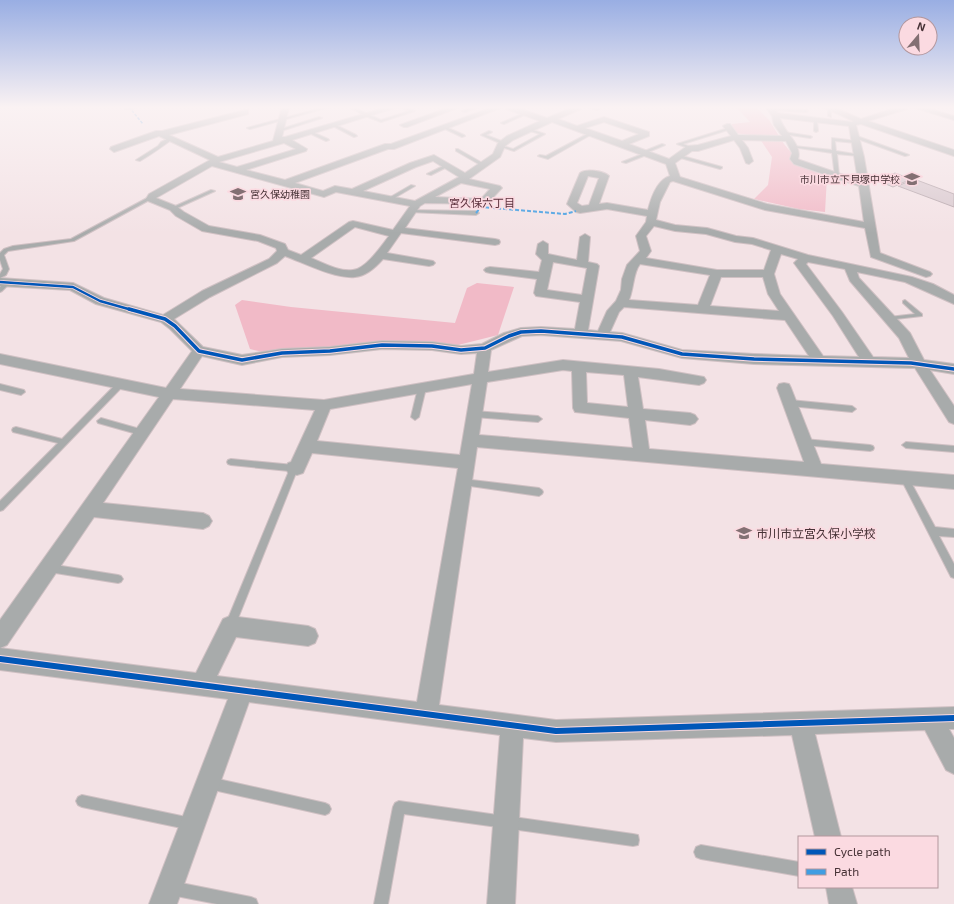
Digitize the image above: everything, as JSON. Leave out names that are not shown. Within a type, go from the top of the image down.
[{"type":"street","points":[[192,149],[214,162],[237,170],[324,194],[335,189],[417,205],[484,202],[497,188],[462,179],[447,166],[434,158],[413,165],[353,192]]},
{"type":"street","points":[[252,149],[214,162],[152,196],[151,198],[172,208],[206,229],[260,238],[281,246],[283,252]]},
{"type":"street","points":[[237,170],[302,149]]},
{"type":"street","points":[[286,183],[379,149]]},
{"type":"street","points":[[283,252],[341,273],[355,274],[362,271],[380,255],[417,205],[484,165],[497,155],[500,149]]},
{"type":"street","points":[[636,149],[674,159],[688,149]]},
{"type":"street","points":[[744,149],[749,161]]},
{"type":"street","points":[[794,149],[796,153],[794,159],[797,162],[864,185]]},
{"type":"street","points":[[858,149],[864,185],[868,226],[875,255],[941,281],[954,290]]},
{"type":"street","points":[[942,149],[954,153]]},
{"type":"street","points":[[673,178],[675,177],[674,159]]},
{"type":"street","points":[[593,207],[604,176],[585,173],[572,204],[578,211],[593,207],[617,207],[652,218],[675,228],[707,231],[753,241],[806,258],[908,279],[929,287],[954,300]]},
{"type":"street","points":[[603,334],[613,311],[621,302],[627,290],[628,279],[633,265],[646,251],[641,236],[652,218],[655,202],[666,180],[673,178],[765,207],[868,226]]},
{"type":"street","points":[[302,259],[353,224],[398,232],[495,242]]},
{"type":"street","points":[[582,264],[584,237]]},
{"type":"street","points":[[543,244],[542,254],[548,258],[592,266],[581,333]]},
{"type":"street","points":[[777,249],[768,274],[774,294],[819,361]]},
{"type":"street","points":[[165,319],[206,294],[273,261],[283,252]]},
{"type":"street","points":[[380,255],[429,263]]},
{"type":"street","points":[[548,258],[540,293],[587,299]]},
{"type":"street","points":[[806,258],[800,263],[838,315],[869,362]]},
{"type":"street","points":[[638,260],[717,273],[768,274]]},
{"type":"street","points":[[849,266],[854,279],[904,336],[919,364],[954,418]]},
{"type":"street","points":[[490,270],[543,276]]},
{"type":"street","points":[[703,309],[717,273]]},
{"type":"street","points":[[2,283],[73,287],[100,301],[165,319],[175,326],[200,352],[242,360],[282,353],[330,351],[382,345],[432,346],[461,350],[485,348],[509,336],[521,332],[542,331],[603,334],[622,337],[682,354],[754,359],[951,366]]},
{"type":"street","points":[[621,302],[788,316]]},
{"type":"street","points":[[426,715],[485,348]]},
{"type":"street","points":[[0,638],[200,352]]},
{"type":"street","points":[[0,359],[171,394],[324,405],[563,365],[630,371],[699,380]]},
{"type":"street","points":[[580,366],[580,408],[690,419]]},
{"type":"street","points":[[630,371],[642,454]]},
{"type":"street","points":[[784,388],[815,470]]},
{"type":"street","points":[[294,468],[297,468],[324,405]]},
{"type":"street","points":[[470,440],[954,482]]},
{"type":"street","points":[[306,446],[466,462]]},
{"type":"street","points":[[91,508],[203,521]]},
{"type":"street","points":[[202,685],[230,626],[308,636]]},
{"type":"street","points":[[0,659],[556,731],[954,718]]},
{"type":"street","points":[[166,896],[242,691]]},
{"type":"street","points":[[931,719],[954,762]]},
{"type":"street","points":[[801,723],[828,836]]},
{"type":"street","points":[[501,904],[512,726]]},
{"type":"street","points":[[839,888],[844,904]]},
{"type":"lane","points":[[138,160],[156,149]]},
{"type":"lane","points":[[540,156],[546,158],[562,149]]},
{"type":"lane","points":[[624,162],[654,149]]},
{"type":"lane","points":[[824,149],[859,155]]},
{"type":"lane","points":[[887,149],[907,155]]},
{"type":"lane","points":[[457,150],[484,165]]},
{"type":"lane","points":[[835,152],[837,176]]},
{"type":"lane","points":[[674,159],[720,168]]},
{"type":"lane","points":[[429,174],[447,166]]},
{"type":"lane","points":[[389,199],[412,186]]},
{"type":"lane","points":[[172,208],[213,191]]},
{"type":"lane","points":[[2,283],[6,269],[1,255],[6,250],[72,240],[151,198]]},
{"type":"lane","points":[[417,205],[476,213]]},
{"type":"lane","points":[[889,318],[920,315],[905,302]]},
{"type":"lane","points":[[0,507],[121,384]]},
{"type":"lane","points":[[0,387],[21,392]]},
{"type":"lane","points":[[415,417],[422,388]]},
{"type":"lane","points":[[790,403],[852,409]]},
{"type":"lane","points":[[474,414],[538,420]]},
{"type":"lane","points":[[101,421],[144,432]]},
{"type":"lane","points":[[16,430],[64,442]]},
{"type":"lane","points":[[804,442],[870,448]]},
{"type":"lane","points":[[906,445],[954,449]]},
{"type":"lane","points":[[230,626],[294,468],[231,462]]},
{"type":"lane","points":[[904,477],[954,574]]},
{"type":"lane","points":[[463,482],[539,492]]},
{"type":"lane","points":[[932,531],[954,533]]},
{"type":"lane","points":[[49,568],[118,578]]},
{"type":"lane","points":[[208,783],[325,810]]},
{"type":"lane","points":[[82,801],[193,824]]},
{"type":"lane","points":[[381,904],[399,807],[633,840]]},
{"type":"lane","points":[[701,852],[798,869]]},
{"type":"lane","points":[[166,896],[251,904]]},
{"type":"shaded area","points":[[767,149],[788,149],[803,167],[827,177],[825,212],[799,209],[754,199],[768,185],[772,157]]},
{"type":"shaded area","points":[[477,283],[514,287],[498,335],[454,346],[263,352],[250,349],[235,305],[242,300],[291,307],[455,323],[467,288]]},
{"type":"building","points":[[895,173],[911,179],[893,187],[876,180]]},
{"type":"building","points":[[914,179],[954,194],[954,207],[898,186]]},
{"type":"marked path","points":[[476,213],[481,207],[565,214],[576,211]]},
{"type":"cycle path","points":[[0,282],[73,287],[100,301],[165,319],[175,326],[199,351],[242,360],[282,353],[330,351],[382,345],[432,346],[461,350],[485,348],[509,336],[521,332],[541,331],[622,337],[682,354],[754,359],[911,363],[954,369]]},
{"type":"cycle path","points":[[0,659],[556,731],[954,718]]},
{"type":"place","name":"市川市立下貝塚中学校","points":[[912,179]]},
{"type":"place","name":"宮久保幼稚園","points":[[238,194]]},
{"type":"place","name":"市川市立宮久保小学校","points":[[744,533]]},
{"type":"district","name":"宮久保六丁目","points":[[482,202]]}]
